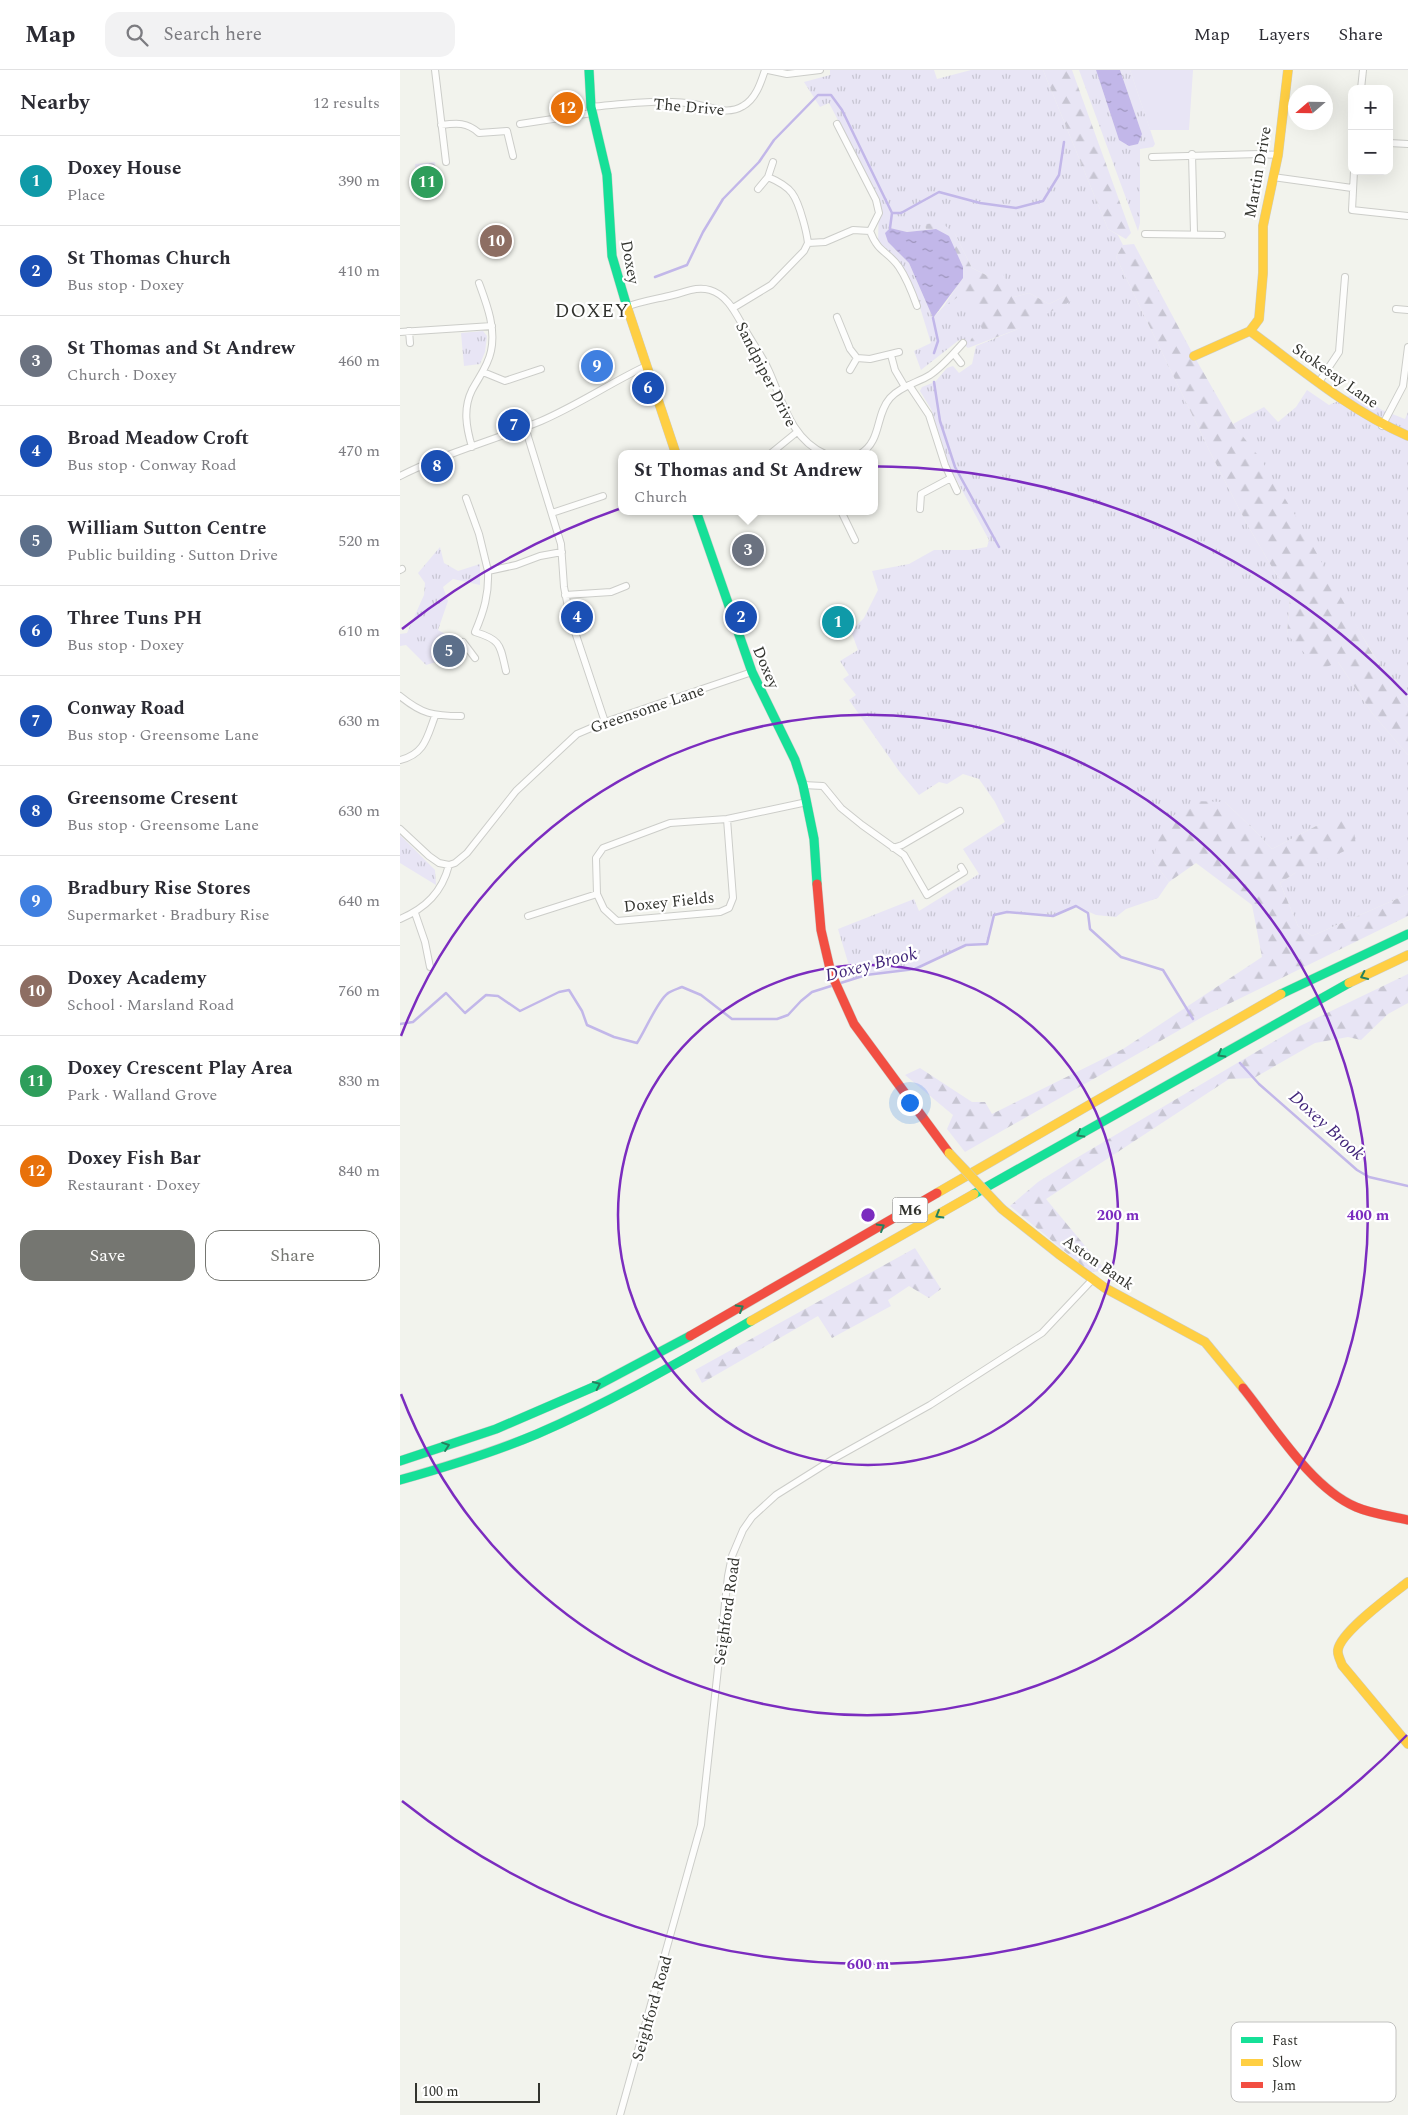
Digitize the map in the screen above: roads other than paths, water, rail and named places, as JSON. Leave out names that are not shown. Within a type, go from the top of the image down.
[{"type":"main road","name":"Doxey","points":[[589,70],[591,110],[607,175],[612,256],[626,307],[675,450]]},
{"type":"main road","name":"Martin Drive","points":[[1250,331],[1259,319],[1263,226],[1278,155],[1288,70]]},
{"type":"main road","name":"Stokesay Lane","points":[[1250,331],[1382,426],[1408,436]]},
{"type":"main road","points":[[1194,356],[1250,331]]},
{"type":"main road","name":"Doxey","points":[[697,515],[752,672],[795,760],[807,802]]},
{"type":"main road","name":"Aston Bank","points":[[807,802],[814,839],[822,930],[831,973],[854,1024],[949,1153],[1002,1209],[1092,1280],[1122,1298],[1184,1328],[1205,1342],[1320,1482],[1347,1503],[1368,1513],[1408,1520]]},
{"type":"main road","name":"M6","points":[[400,1461],[496,1429],[598,1385],[704,1328],[842,1249],[1268,1000],[1408,934]]},
{"type":"main road","name":"M6","points":[[400,1480],[466,1461],[518,1442],[568,1420],[652,1378],[1229,1049],[1350,982],[1408,955]]},
{"type":"main road","points":[[1408,1582],[1362,1619],[1341,1642],[1338,1649],[1342,1665],[1408,1744]]},
{"type":"street","points":[[435,70],[446,162]]},
{"type":"street","points":[[767,70],[787,74],[820,70]]},
{"type":"street","name":"The Drive","points":[[520,124],[591,110],[664,101],[685,103],[723,111],[735,110],[745,105],[751,99],[760,86],[767,70]]},
{"type":"street","points":[[1361,85],[1363,70]]},
{"type":"street","points":[[442,126],[462,123],[474,128],[479,133],[507,131],[513,156]]},
{"type":"street","points":[[837,124],[876,200],[879,213],[870,231],[875,244],[898,265],[912,290],[917,306]]},
{"type":"street","points":[[1393,143],[1408,144]]},
{"type":"street","points":[[1192,154],[1194,233]]},
{"type":"street","points":[[1152,157],[1192,154],[1278,155]]},
{"type":"street","points":[[758,189],[768,177],[773,162]]},
{"type":"street","points":[[1354,175],[1352,210],[1408,216]]},
{"type":"street","points":[[732,308],[771,285],[804,251],[808,243],[799,206],[793,194],[784,184],[768,177]]},
{"type":"street","points":[[1273,177],[1352,188]]},
{"type":"street","points":[[808,243],[830,240],[853,230],[870,231]]},
{"type":"street","points":[[1145,234],[1194,233],[1222,235]]},
{"type":"street","points":[[1319,382],[1339,352],[1345,277]]},
{"type":"street","points":[[472,446],[467,428],[467,406],[472,390],[483,372],[491,351],[492,326],[479,283]]},
{"type":"street","name":"Sandpiper Drive","points":[[626,307],[658,297],[703,289],[722,296],[732,308],[769,370],[792,426],[805,441],[819,450]]},
{"type":"street","points":[[1396,309],[1408,310]]},
{"type":"street","points":[[837,317],[850,349],[857,358],[870,359],[898,352]]},
{"type":"street","points":[[400,332],[492,326]]},
{"type":"street","points":[[409,331],[410,343]]},
{"type":"street","points":[[864,450],[874,441],[885,406],[890,398],[907,386],[930,375],[954,354],[963,343]]},
{"type":"street","points":[[1382,426],[1404,386],[1408,347]]},
{"type":"street","points":[[954,354],[961,363]]},
{"type":"street","points":[[891,355],[895,370],[929,415],[938,448],[957,491]]},
{"type":"street","points":[[850,370],[857,358]]},
{"type":"street","points":[[400,476],[422,465],[558,413],[646,366]]},
{"type":"street","points":[[483,372],[505,381],[541,369]]},
{"type":"street","points":[[525,427],[562,552],[565,595],[570,617],[605,722]]},
{"type":"street","points":[[775,450],[798,432]]},
{"type":"street","points":[[920,508],[921,494],[951,478]]},
{"type":"street","points":[[552,513],[603,496]]},
{"type":"street","points":[[466,498],[479,534],[488,571],[489,589],[484,612],[475,632],[492,637],[501,649],[506,671]]},
{"type":"street","points":[[843,515],[855,540]]},
{"type":"street","points":[[488,571],[516,565],[540,556],[562,552]]},
{"type":"street","points":[[565,595],[611,592],[626,586]]},
{"type":"street","points":[[463,642],[475,658]]},
{"type":"street","name":"Greensome Lane","points":[[449,865],[467,853],[516,791],[567,742],[585,729],[752,672]]},
{"type":"street","points":[[400,696],[422,712],[435,716],[461,716]]},
{"type":"street","points":[[400,760],[412,757],[424,745],[435,716]]},
{"type":"street","points":[[803,785],[823,786],[841,808],[904,855],[927,895],[964,872],[961,867]]},
{"type":"street","points":[[528,916],[597,894],[596,858],[602,848],[670,823],[726,819],[807,802]]},
{"type":"street","points":[[893,848],[902,845],[960,811]]},
{"type":"street","name":"Doxey Fields","points":[[597,894],[604,909],[617,921],[720,912],[729,908],[733,898],[726,819]]},
{"type":"street","points":[[400,829],[429,856],[439,863],[449,865],[441,888],[432,899],[415,913],[400,919]]},
{"type":"street","points":[[415,913],[425,942],[430,967]]},
{"type":"street","name":"Seighford Road","points":[[620,2115],[701,1825],[728,1576],[732,1556],[743,1530],[752,1516],[776,1495],[835,1458],[930,1405],[1042,1333],[1092,1280]]},
{"type":"water","points":[[1096,70],[1120,70],[1142,134],[1138,144],[1129,146],[1119,140]]},
{"type":"water","points":[[890,228],[907,232],[936,229],[949,236],[963,267],[963,278],[933,318],[909,263],[888,242],[885,233]]},
{"type":"waterway","points":[[655,277],[687,265],[703,232],[723,199],[759,162],[774,140],[818,95],[831,95],[842,110],[892,213],[890,228]]},
{"type":"waterway","points":[[892,213],[901,213],[939,192],[980,203],[1016,208],[1043,201],[1059,175],[1064,142]]},
{"type":"waterway","points":[[933,318],[938,341],[934,353]]},
{"type":"waterway","points":[[934,382],[940,421],[955,467],[999,547]]},
{"type":"waterway","name":"Doxey Brook","points":[[400,1024],[413,1022],[446,993],[465,1013],[486,995],[498,996],[520,1011],[559,992],[569,990],[582,1011],[587,1025],[614,1037],[637,1043],[663,998],[670,992],[682,987],[701,995],[732,1019],[777,1019],[788,1015],[812,992],[866,975],[915,969],[966,945],[987,944],[994,915],[1007,912],[1053,916],[1076,906],[1088,913],[1090,929],[1121,957],[1163,970],[1193,1019]]},
{"type":"waterway","name":"Doxey Brook","points":[[1240,1063],[1259,1084],[1357,1170],[1369,1177],[1408,1186]]},
{"type":"place","name":"Doxey Fish Bar","points":[[567,108]]},
{"type":"place","name":"Doxey Crescent Play Area","points":[[427,182]]},
{"type":"place","name":"Doxey Academy","points":[[496,241]]},
{"type":"place","name":"Bradbury Rise Stores","points":[[597,366]]},
{"type":"place","name":"Three Tuns PH","points":[[648,388]]},
{"type":"place","name":"Conway Road","points":[[514,425]]},
{"type":"place","name":"Greensome Cresent","points":[[437,466]]},
{"type":"place","name":"St Thomas and St Andrew","points":[[748,550]]},
{"type":"place","name":"Broad Meadow Croft","points":[[577,617]]},
{"type":"place","name":"St Thomas Church","points":[[741,617]]},
{"type":"place","name":"Doxey House","points":[[838,622]]},
{"type":"place","name":"William Sutton Centre","points":[[449,651]]},
{"type":"district","name":"DOXEY","points":[[592,310]]}]
